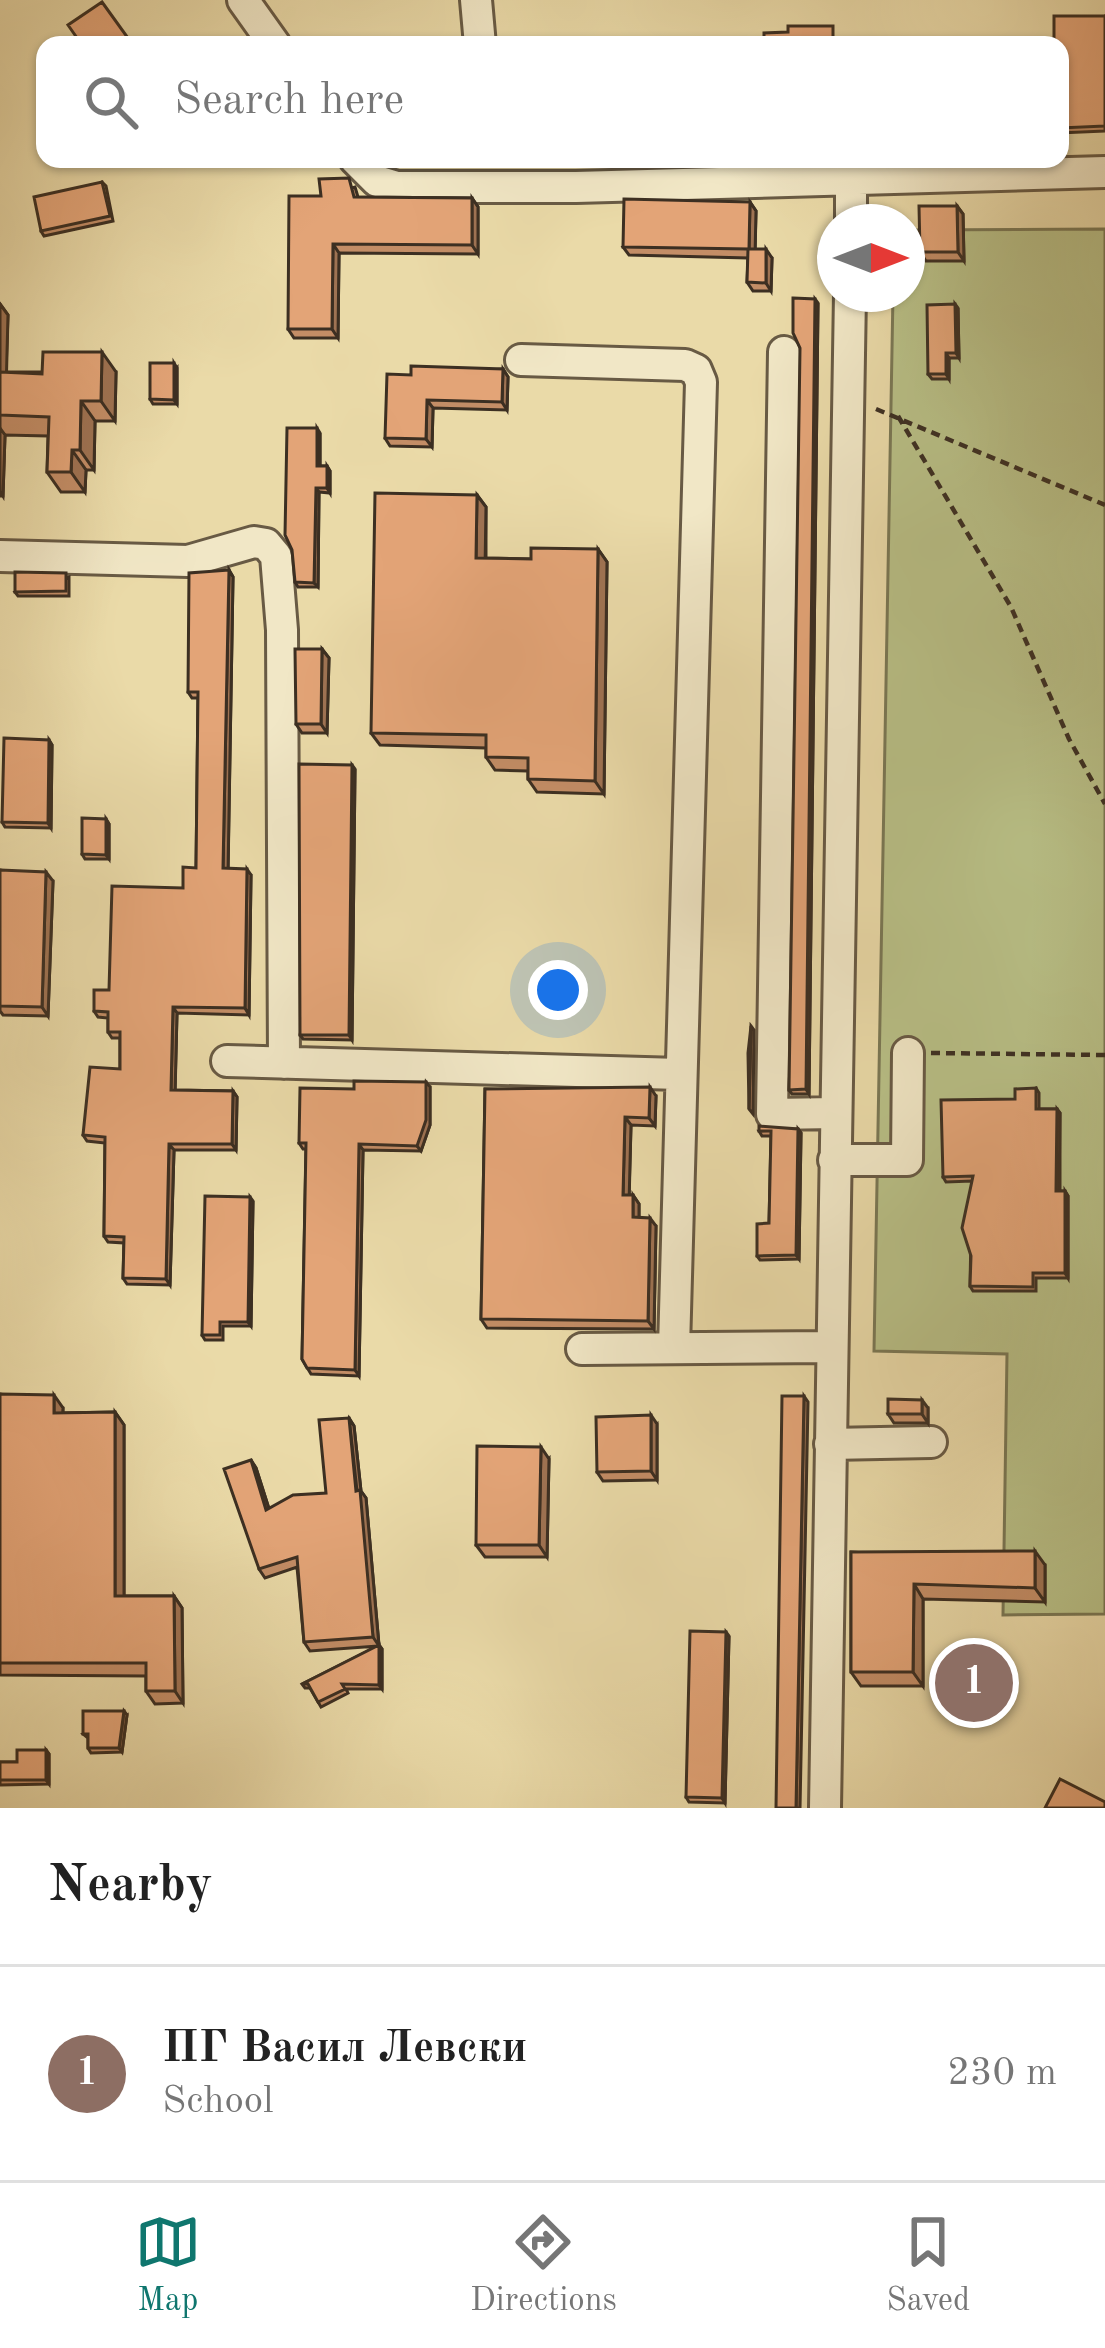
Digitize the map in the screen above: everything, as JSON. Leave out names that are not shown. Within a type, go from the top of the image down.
[{"type":"street","points":[[243,0],[269,36]]},
{"type":"street","points":[[476,0],[479,36]]},
{"type":"street","points":[[365,168],[377,181],[397,187],[534,173],[851,179],[1105,172]]},
{"type":"street","points":[[851,179],[851,204]]},
{"type":"street","points":[[825,1808],[850,312]]},
{"type":"street","points":[[784,352],[772,1114],[835,1113]]},
{"type":"street","points":[[521,360],[685,365],[696,370],[701,382],[674,1348]]},
{"type":"street","points":[[0,556],[188,561],[254,542],[266,544],[276,556],[282,631],[284,1063]]},
{"type":"street","points":[[834,1160],[907,1160],[908,1053]]},
{"type":"street","points":[[227,1061],[679,1074]]},
{"type":"street","points":[[582,1349],[832,1347]]},
{"type":"street","points":[[830,1444],[931,1442]]},
{"type":"path","points":[[848,399],[1105,505]]},
{"type":"path","points":[[898,416],[1012,607],[1070,739],[1105,804]]},
{"type":"path","points":[[908,1053],[1105,1054]]},
{"type":"green space","points":[[1105,229],[1105,1614],[1003,1615],[1007,1354],[874,1351],[893,312],[925,312],[925,230]]},
{"type":"building","points":[[102,2],[127,36],[76,36],[68,25]]},
{"type":"building","points":[[1054,16],[1105,16],[1105,126],[1069,128],[1069,36],[1054,36]]},
{"type":"building","points":[[788,26],[833,26],[833,36],[764,36],[788,32]]},
{"type":"building","points":[[349,178],[354,197],[472,198],[472,245],[333,244],[332,329],[288,329],[289,196],[321,196],[319,179]]},
{"type":"building","points":[[102,182],[110,216],[41,231],[34,197]]},
{"type":"building","points":[[624,199],[750,202],[749,249],[766,249],[766,283],[747,282],[748,249],[623,247]]},
{"type":"building","points":[[925,206],[957,206],[958,252],[925,252]]},
{"type":"building","points":[[793,298],[815,299],[806,1089],[789,1090],[800,348],[793,333]]},
{"type":"building","points":[[955,304],[956,353],[946,353],[946,374],[928,374],[927,305]]},
{"type":"building","points":[[43,352],[102,352],[101,401],[81,401],[80,450],[72,450],[71,472],[47,472],[49,417],[0,415],[0,372],[42,374]]},
{"type":"building","points":[[150,363],[174,363],[174,400],[150,399]]},
{"type":"building","points":[[411,366],[503,369],[502,402],[427,400],[426,439],[385,438],[387,374],[411,375]]},
{"type":"building","points":[[287,428],[317,428],[317,466],[327,466],[327,488],[316,488],[314,583],[295,582],[292,550],[285,535]]},
{"type":"building","points":[[375,493],[477,495],[476,558],[531,559],[531,548],[598,549],[595,781],[528,779],[528,758],[486,757],[486,735],[371,733]]},
{"type":"building","points":[[229,570],[223,868],[247,869],[245,1008],[173,1007],[171,1090],[233,1091],[232,1144],[169,1144],[166,1279],[123,1278],[124,1237],[104,1236],[105,1137],[83,1135],[90,1067],[120,1069],[120,1032],[108,1032],[108,1012],[94,1011],[94,990],[109,990],[112,886],[183,888],[183,867],[196,868],[198,692],[188,692],[189,573]]},
{"type":"building","points":[[15,572],[66,573],[66,591],[15,592]]},
{"type":"building","points":[[295,649],[322,649],[321,724],[296,724]]},
{"type":"building","points":[[4,738],[49,740],[48,823],[2,822]]},
{"type":"building","points":[[299,764],[352,765],[349,1035],[300,1035]]},
{"type":"building","points":[[82,818],[106,819],[106,855],[82,854]]},
{"type":"building","points":[[0,870],[46,872],[42,1007],[0,1006]]},
{"type":"building","points":[[751,1026],[749,1109],[748,1053]]},
{"type":"building","points":[[354,1081],[426,1082],[426,1120],[417,1146],[359,1144],[355,1370],[307,1368],[302,1359],[306,1143],[299,1143],[300,1088],[354,1089]]},
{"type":"building","points":[[650,1087],[649,1118],[625,1117],[623,1195],[633,1195],[633,1217],[650,1218],[648,1321],[481,1319],[485,1089]]},
{"type":"building","points":[[1036,1088],[1036,1109],[1057,1109],[1056,1191],[1065,1191],[1065,1273],[1033,1273],[1033,1287],[970,1286],[971,1256],[962,1228],[973,1176],[943,1177],[941,1100],[1015,1099],[1015,1089]]},
{"type":"building","points":[[759,1126],[798,1129],[796,1255],[757,1256],[757,1224],[769,1223],[771,1131],[759,1131]]},
{"type":"building","points":[[205,1196],[250,1197],[248,1322],[220,1322],[220,1335],[202,1335]]},
{"type":"building","points":[[0,1394],[54,1395],[54,1413],[115,1412],[115,1596],[174,1596],[175,1691],[146,1691],[146,1663],[0,1663]]},
{"type":"building","points":[[782,1396],[804,1396],[796,1808],[776,1808]]},
{"type":"building","points":[[888,1399],[922,1400],[922,1414],[888,1414]]},
{"type":"building","points":[[651,1415],[651,1471],[597,1472],[596,1417]]},
{"type":"building","points":[[349,1418],[373,1637],[304,1642],[297,1557],[259,1569],[224,1469],[251,1460],[266,1510],[293,1495],[326,1493],[319,1420]]},
{"type":"building","points":[[477,1446],[541,1447],[539,1545],[476,1545]]},
{"type":"building","points":[[1035,1551],[1035,1588],[914,1584],[913,1672],[851,1672],[851,1552]]},
{"type":"building","points":[[690,1631],[726,1632],[722,1798],[686,1797]]},
{"type":"building","points":[[379,1645],[379,1685],[342,1684],[345,1689],[318,1702],[308,1684],[302,1684]]},
{"type":"building","points":[[83,1711],[124,1711],[119,1748],[88,1748]]},
{"type":"building","points":[[17,1750],[46,1750],[46,1780],[0,1780],[0,1762],[17,1762]]},
{"type":"building","points":[[1060,1779],[1105,1802],[1105,1808],[1045,1808]]},
{"type":"place","name":"ПГ Васил Левски","points":[[974,1683]]}]
